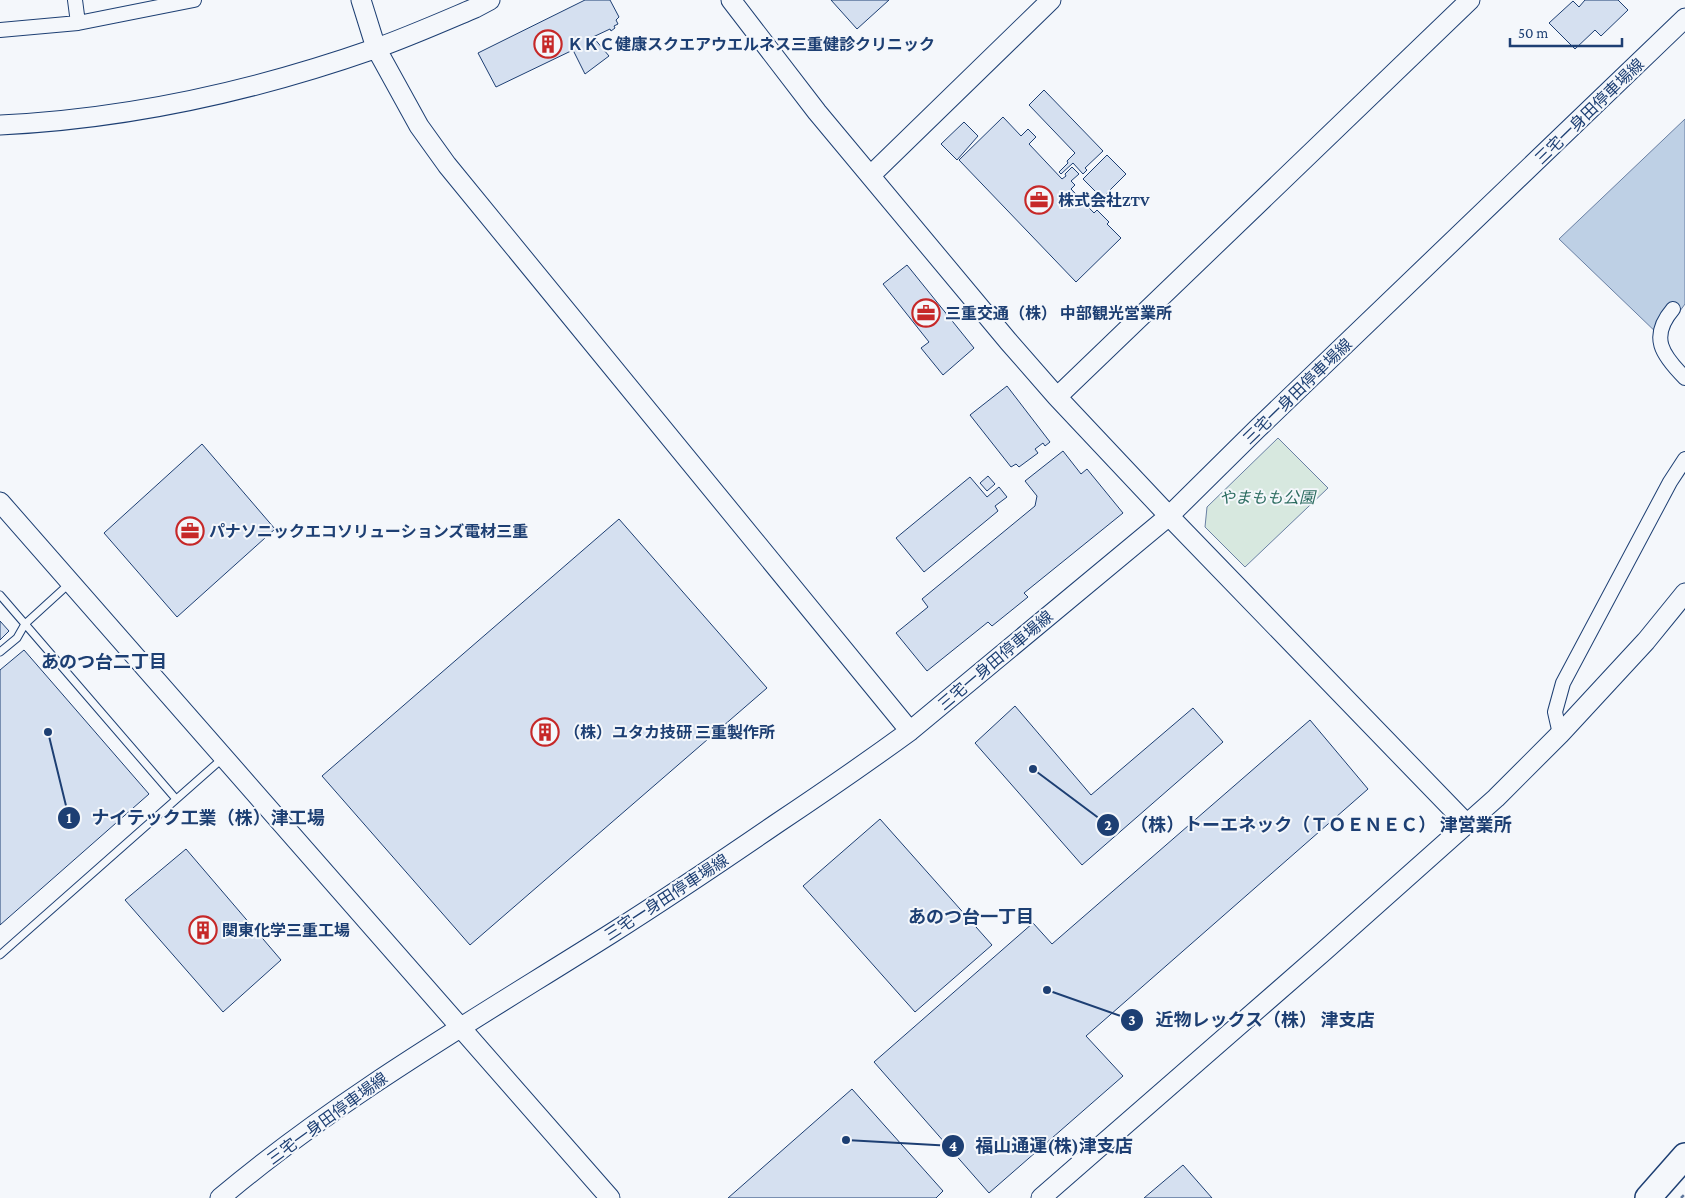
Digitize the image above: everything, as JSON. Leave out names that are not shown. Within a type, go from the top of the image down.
[{"type":"highway","points":[[1648,1198],[1685,1156]]},
{"type":"street","points":[[75,0],[78,22]]},
{"type":"street","points":[[0,30],[78,22],[194,0]]},
{"type":"street","points":[[361,0],[376,48],[419,126],[447,166],[910,731]]},
{"type":"street","points":[[0,125],[139,110],[192,100],[275,80],[376,48],[490,0]]},
{"type":"street","points":[[731,0],[817,112],[1057,397],[1169,516],[1466,823]]},
{"type":"street","points":[[871,175],[1051,0]]},
{"type":"street","points":[[1057,397],[1470,0]]},
{"type":"street","name":"三宅一身田停車場線","points":[[220,1198],[316,1125],[461,1027],[692,882],[910,731],[1169,516],[1685,18]]},
{"type":"street","points":[[1673,309],[1665,318],[1660,330],[1663,353],[1685,378]]},
{"type":"street","points":[[1560,734],[1555,712],[1563,683],[1670,482],[1685,459]]},
{"type":"street","points":[[0,502],[610,1198]]},
{"type":"street","points":[[1041,1198],[1323,952],[1523,773],[1646,641],[1685,593]]},
{"type":"lane","points":[[0,652],[17,638],[26,624],[71,583]]},
{"type":"lane","points":[[0,595],[176,800]]},
{"type":"lane","points":[[0,954],[224,758]]},
{"type":"path","points":[[1681,1198],[1685,1194]]},
{"type":"green space","name":"やまもも公園","points":[[1278,438],[1328,488],[1245,567],[1205,527],[1207,507]]},
{"type":"water","points":[[1685,119],[1685,304],[1661,337],[1559,239]]},
{"type":"building","name":"ＫＫＣ健康スクエアウエルネス三重健診クリニック","points":[[585,0],[610,0],[619,17],[616,20],[618,24],[614,26],[615,28],[593,37],[609,56],[585,74],[573,50],[496,87],[478,53]]},
{"type":"building","points":[[831,0],[889,0],[857,29]]},
{"type":"building","points":[[1585,0],[1618,0],[1628,10],[1601,36],[1595,30],[1575,49],[1549,23],[1573,1],[1579,7]]},
{"type":"building","points":[[1044,90],[1103,151],[1085,168],[1087,170],[1083,174],[1073,163],[1061,174],[1059,172],[1075,153],[1029,105]]},
{"type":"building","name":"株式会社ZTV","points":[[1003,117],[1021,136],[1028,129],[1036,137],[1029,144],[1062,179],[1072,167],[1079,174],[1071,181],[1075,185],[1071,189],[1094,213],[1097,210],[1109,222],[1107,224],[1121,238],[1076,282],[959,160]]},
{"type":"building","points":[[964,122],[978,136],[957,160],[941,144]]},
{"type":"building","points":[[1107,155],[1126,174],[1102,198],[1083,179]]},
{"type":"building","name":"三重交通（株） 中部観光営業所","points":[[907,265],[974,348],[943,375],[921,348],[929,342],[883,284]]},
{"type":"building","points":[[1007,386],[1050,442],[1045,446],[1043,443],[1035,449],[1038,453],[1019,467],[1016,464],[1011,467],[970,415]]},
{"type":"building","name":"パナソニックエコソリューションズ電材三重","points":[[202,444],[275,529],[177,617],[104,533]]},
{"type":"building","points":[[1063,451],[1081,474],[1087,469],[1123,513],[1024,593],[1028,597],[992,626],[988,622],[927,671],[896,633],[928,607],[922,599],[1035,506],[1037,496],[1025,481]]},
{"type":"building","points":[[988,476],[995,484],[987,491],[980,483]]},
{"type":"building","points":[[970,477],[987,497],[999,487],[1007,497],[995,506],[998,511],[924,572],[896,538]]},
{"type":"building","name":"（株）ユタカ技研 三重製作所","points":[[619,519],[767,688],[470,945],[322,776]]},
{"type":"building","points":[[0,621],[9,631],[0,640]]},
{"type":"building","points":[[24,650],[149,794],[0,925],[0,670]]},
{"type":"building","points":[[1015,706],[1091,795],[1193,708],[1223,742],[1082,865],[975,743]]},
{"type":"building","points":[[1310,720],[1368,789],[1086,1036],[1123,1076],[989,1193],[874,1062],[1033,923],[1052,944]]},
{"type":"building","points":[[880,819],[992,945],[915,1012],[803,886]]},
{"type":"building","name":"関東化学三重工場","points":[[186,849],[281,960],[223,1012],[125,900]]},
{"type":"building","points":[[852,1089],[943,1191],[936,1198],[728,1198]]},
{"type":"building","points":[[1183,1165],[1212,1198],[1144,1198]]},
{"type":"place","name":"ＫＫＣ健康スクエアウエルネス三重健診クリニック","points":[[548,44]]},
{"type":"place","name":"株式会社ZTV","points":[[1039,200]]},
{"type":"place","name":"三重交通（株） 中部観光営業所","points":[[926,313]]},
{"type":"place","name":"パナソニックエコソリューションズ電材三重","points":[[190,531]]},
{"type":"place","name":"ナイテック工業（株）津工場","points":[[48,732]]},
{"type":"place","name":"（株）ユタカ技研 三重製作所","points":[[545,732]]},
{"type":"place","name":"（株）トーエネック（ＴＯＥＮＥＣ） 津営業所","points":[[1033,769]]},
{"type":"place","name":"関東化学三重工場","points":[[203,930]]},
{"type":"place","name":"近物レックス（株） 津支店","points":[[1047,990]]},
{"type":"place","name":"福山通運(株)津支店","points":[[846,1140]]},
{"type":"district","name":"あのつ台二丁目","points":[[104,662]]},
{"type":"district","name":"あのつ台一丁目","points":[[971,917]]}]
